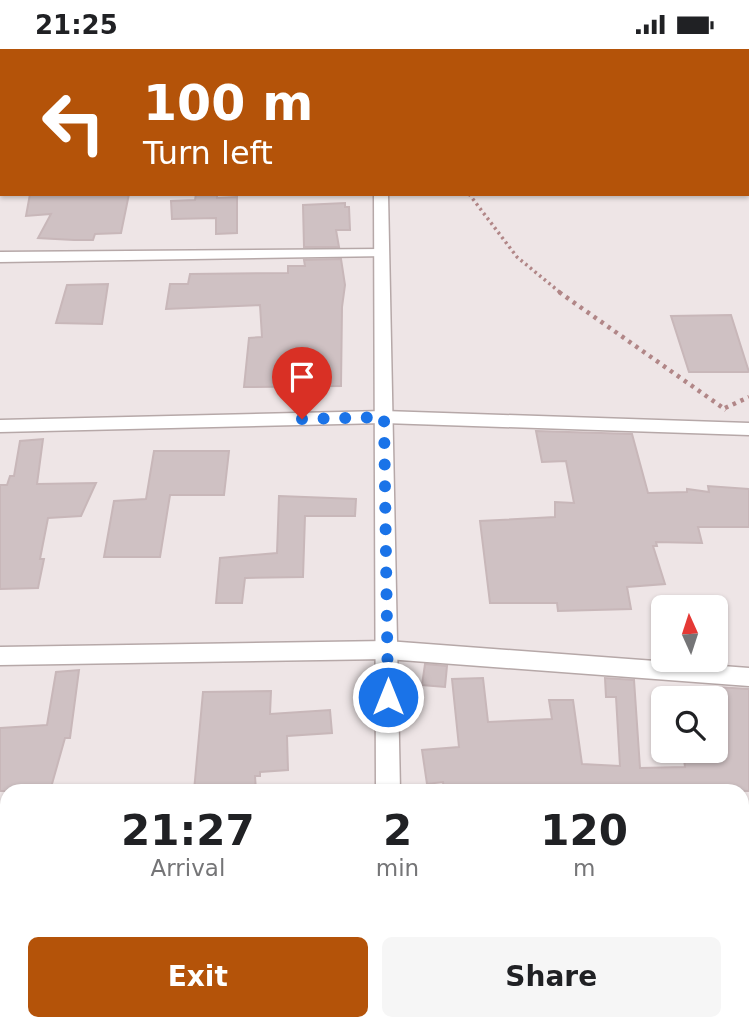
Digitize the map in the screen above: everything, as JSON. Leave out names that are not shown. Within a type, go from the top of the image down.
[{"type":"street","points":[[381,196],[388,784]]},
{"type":"street","points":[[0,257],[383,253]]},
{"type":"street","points":[[0,426],[384,417],[749,429]]},
{"type":"street","points":[[0,656],[387,650],[749,677]]},
{"type":"path","points":[[471,196],[517,257],[542,281],[571,302],[725,408],[749,397]]},
{"type":"building","points":[[30,196],[129,196],[121,233],[95,234],[93,240],[38,238],[51,214],[26,216]]},
{"type":"building","points":[[196,196],[237,197],[237,233],[216,234],[216,218],[172,219],[171,201],[195,200]]},
{"type":"building","points":[[345,203],[345,207],[349,207],[350,230],[336,230],[339,247],[304,247],[303,205]]},
{"type":"building","points":[[341,259],[345,285],[342,307],[341,386],[244,387],[249,338],[262,337],[260,305],[166,309],[170,284],[188,284],[190,274],[288,273],[288,266],[305,266],[304,260]]},
{"type":"building","points":[[108,284],[102,324],[56,323],[67,285]]},
{"type":"building","points":[[731,315],[749,372],[689,372],[671,316]]},
{"type":"building","points":[[536,431],[632,434],[648,493],[687,492],[687,489],[709,492],[708,486],[749,489],[749,527],[698,527],[702,543],[656,542],[657,546],[653,546],[665,584],[627,587],[631,609],[558,611],[557,603],[490,603],[480,521],[555,517],[555,502],[574,503],[566,461],[542,462]]},
{"type":"building","points":[[43,439],[37,484],[96,483],[81,516],[48,518],[40,559],[44,559],[38,588],[0,589],[0,485],[7,485],[10,476],[14,476],[20,441]]},
{"type":"building","points":[[154,451],[229,451],[224,495],[170,495],[160,557],[104,557],[114,501],[146,499]]},
{"type":"building","points":[[279,496],[356,499],[355,516],[305,516],[303,577],[245,578],[242,603],[216,603],[220,558],[277,553]]},
{"type":"building","points":[[425,664],[447,666],[445,687],[422,685]]},
{"type":"building","points":[[79,670],[70,738],[65,738],[52,784],[0,784],[0,728],[47,725],[56,672]]},
{"type":"building","points":[[483,678],[488,722],[552,719],[549,700],[573,700],[582,764],[620,766],[616,697],[606,697],[605,678],[634,680],[640,768],[685,767],[684,763],[728,763],[728,688],[749,689],[749,784],[427,784],[422,750],[459,747],[452,679]]},
{"type":"building","points":[[271,691],[270,714],[330,710],[332,733],[287,736],[288,770],[260,772],[260,776],[255,776],[256,784],[195,784],[203,692]]},
{"type":"route","points":[[302,419],[384,417],[388,697]]}]
